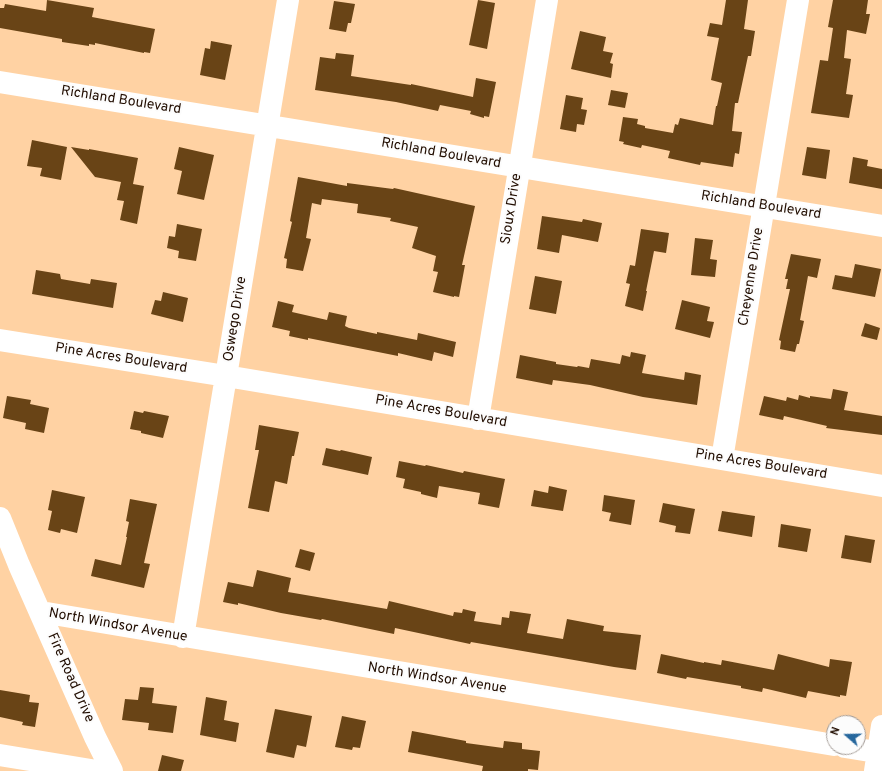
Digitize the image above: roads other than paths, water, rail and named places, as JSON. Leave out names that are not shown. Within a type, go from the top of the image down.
[{"type":"street","name":"Oswego Drive","points":[[183,637],[288,0]]},
{"type":"street","name":"Sioux Drive","points":[[478,419],[547,0]]},
{"type":"street","name":"Cheyenne Drive","points":[[722,459],[798,0]]},
{"type":"street","name":"Richland Boulevard","points":[[0,82],[268,125],[519,168],[882,226]]},
{"type":"street","name":"Pine Acres Boulevard","points":[[0,340],[226,376],[882,486]]},
{"type":"street","name":"Fire Road Drive","points":[[0,518],[10,564],[41,612],[95,737],[112,771]]},
{"type":"street","name":"North Windsor Avenue","points":[[41,612],[826,744]]},
{"type":"street","points":[[866,755],[878,759],[882,726]]},
{"type":"street","points":[[0,755],[97,771]]}]
